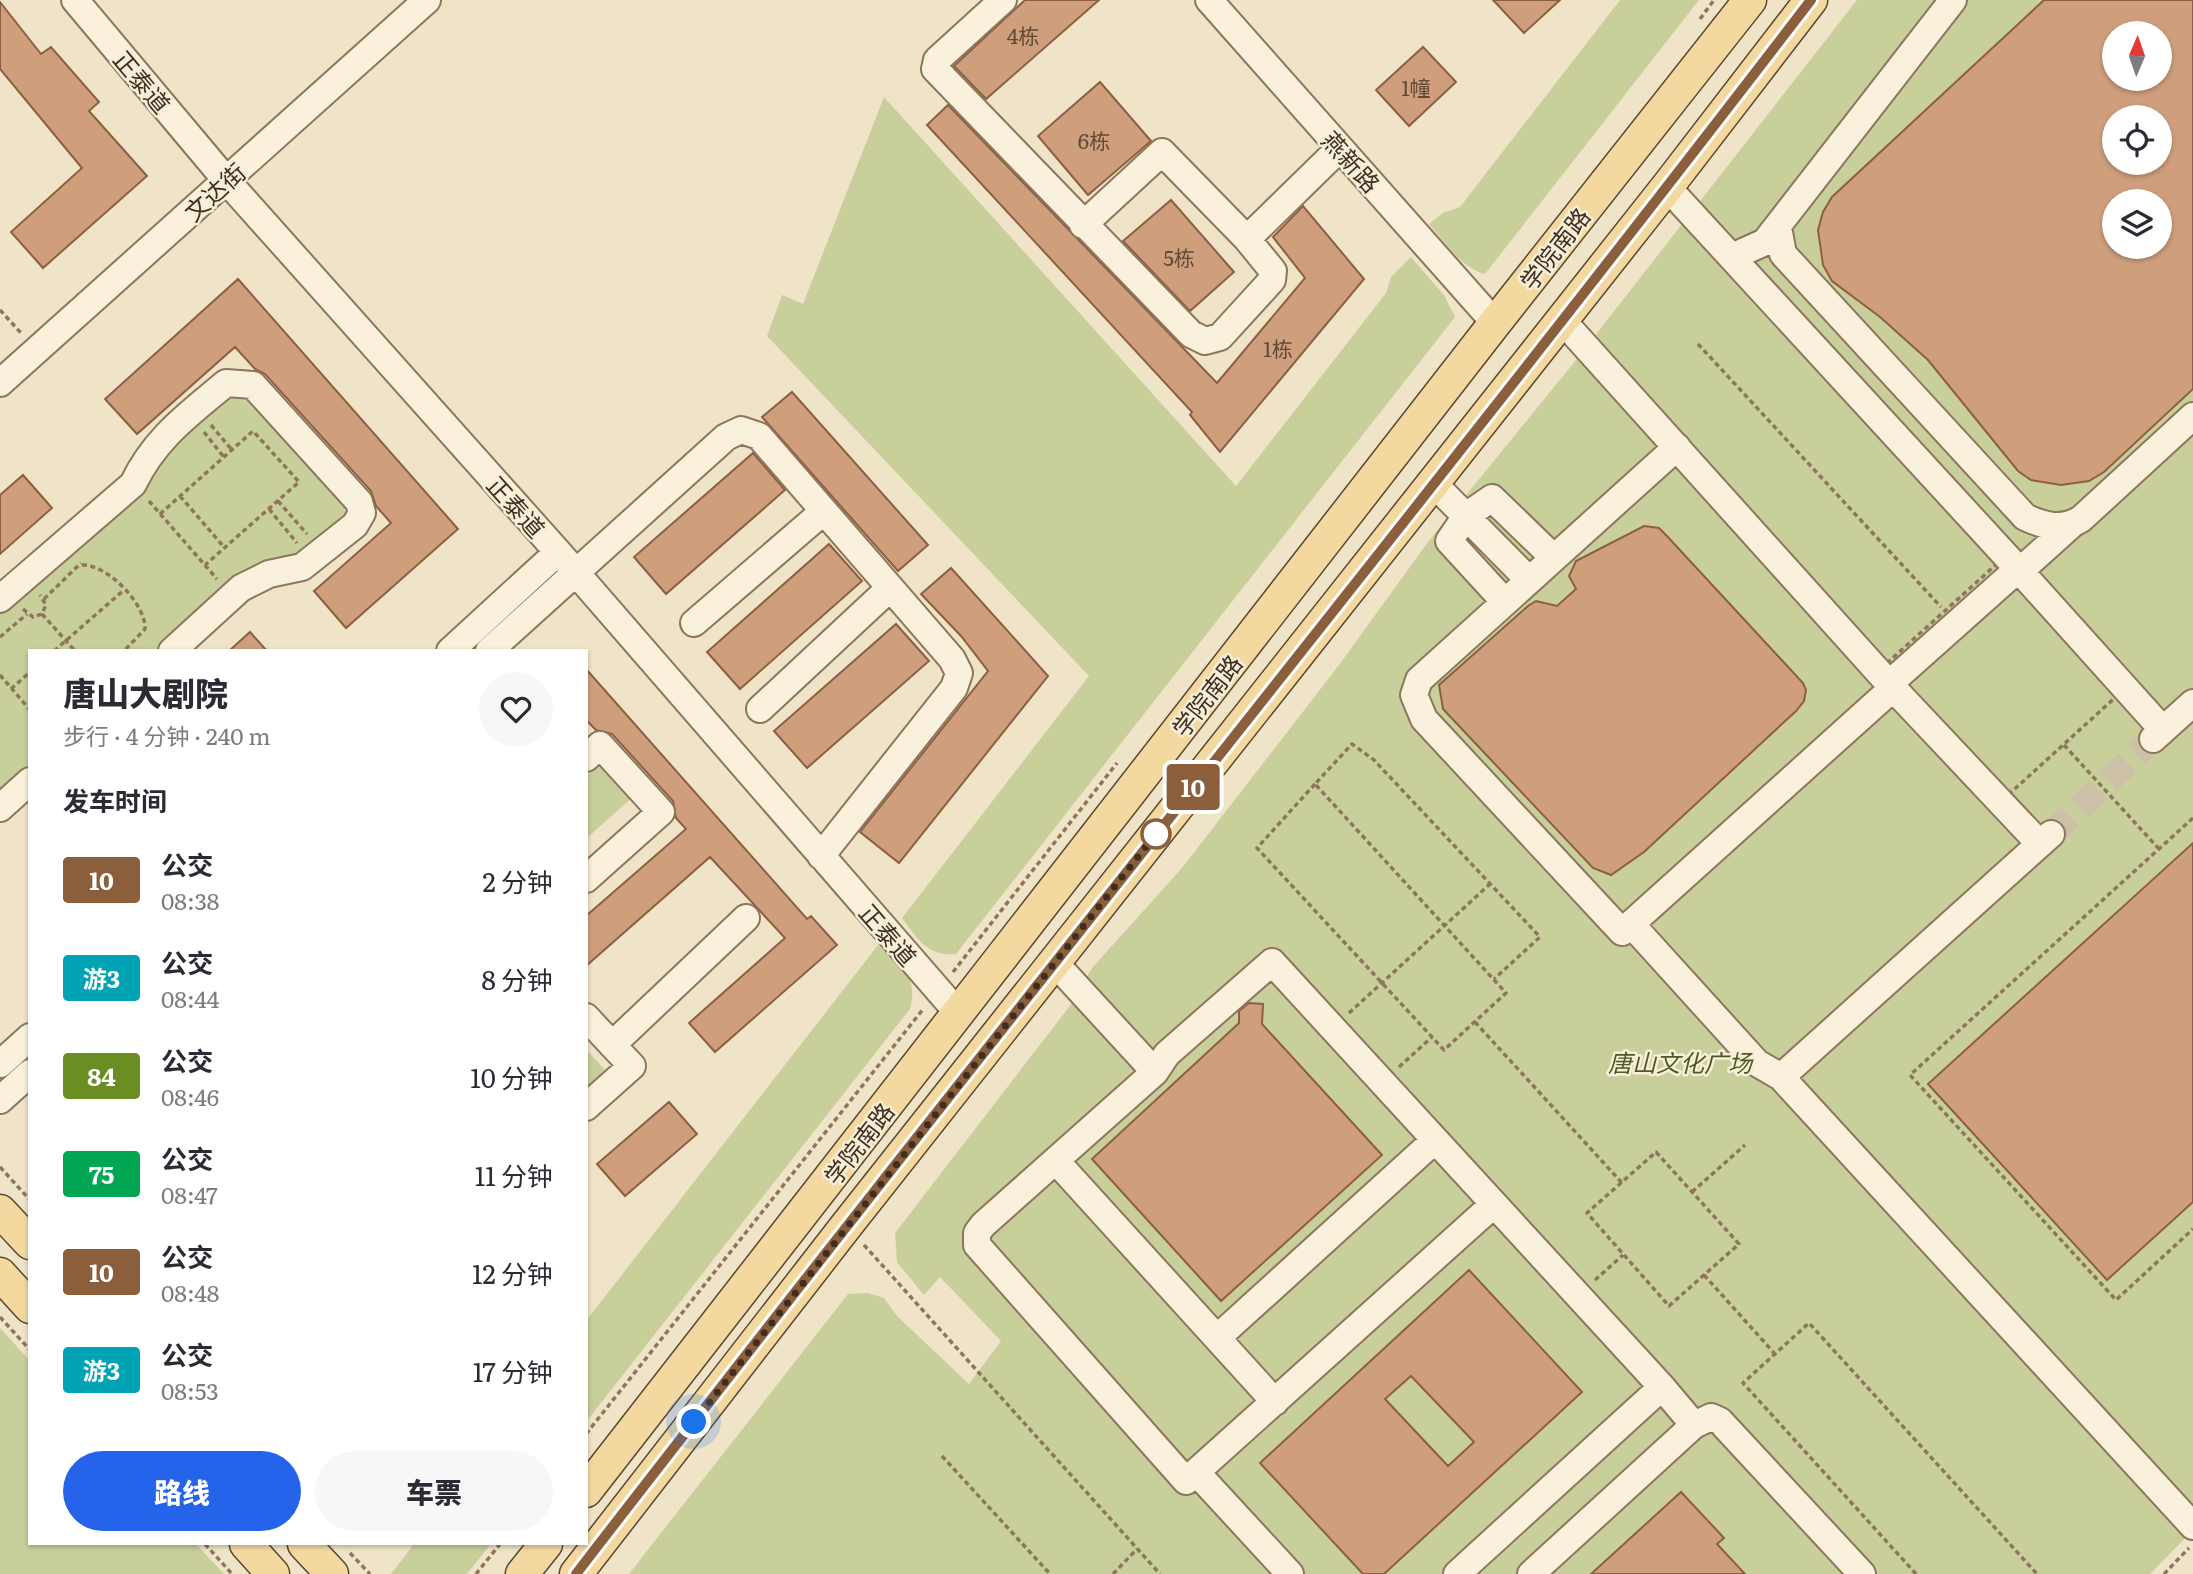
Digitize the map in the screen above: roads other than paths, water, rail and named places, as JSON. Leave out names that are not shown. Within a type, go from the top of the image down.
[{"type":"main road","name":"学院南路","points":[[588,1488],[948,1002],[1495,323],[1749,0]]},
{"type":"main road","name":"学院南路","points":[[576,1574],[846,1226],[1667,187],[1811,0]]},
{"type":"main road","points":[[0,1211],[28,1242]]},
{"type":"main road","points":[[0,1274],[28,1305]]},
{"type":"main road","points":[[247,1545],[273,1574]]},
{"type":"main road","points":[[305,1545],[332,1574]]},
{"type":"main road","points":[[522,1574],[545,1545]]},
{"type":"street","name":"正泰道","points":[[75,0],[226,180],[558,552],[948,1002]]},
{"type":"street","name":"文达街","points":[[0,383],[427,0]]},
{"type":"street","points":[[1003,0],[937,60],[935,69],[1083,225],[1191,334],[1205,341],[1220,337],[1272,280],[1273,271],[1247,239],[1162,152],[1083,225]]},
{"type":"street","name":"燕新路","points":[[1209,0],[1495,323]]},
{"type":"street","points":[[1734,256],[1765,242],[1778,227],[1953,0]]},
{"type":"street","points":[[1247,239],[1340,148]]},
{"type":"street","points":[[1667,187],[1734,256],[2019,570],[2158,735],[2193,703]]},
{"type":"street","points":[[1778,227],[1783,254],[2025,517],[2039,524],[2071,525]]},
{"type":"street","points":[[1561,319],[1891,686],[2045,839],[1782,1077]]},
{"type":"street","points":[[0,599],[133,484],[145,458],[160,439],[226,383],[253,385],[359,502],[362,513],[355,525],[302,566],[269,574],[232,596],[174,649]]},
{"type":"street","points":[[1678,447],[1419,680],[1414,695],[1424,719],[1622,932],[2019,570],[2193,416]]},
{"type":"street","points":[[491,649],[726,437],[741,430],[759,436],[951,659],[959,673],[954,688],[821,856]]},
{"type":"street","points":[[1432,482],[1529,580]]},
{"type":"street","points":[[1505,602],[1449,541],[1466,516],[1492,498],[1554,558]]},
{"type":"street","points":[[694,623],[824,511]]},
{"type":"street","points":[[452,649],[558,552]]},
{"type":"street","points":[[760,709],[891,589]]},
{"type":"street","points":[[588,756],[600,745],[661,812],[588,877]]},
{"type":"street","points":[[0,808],[28,783]]},
{"type":"street","points":[[612,1045],[746,918]]},
{"type":"street","points":[[1631,924],[1757,1063],[1782,1077],[2193,1526]]},
{"type":"street","points":[[1054,962],[1155,1072]]},
{"type":"street","points":[[1493,1205],[1186,1481],[977,1245],[977,1233],[983,1225],[1155,1072],[1167,1054],[1272,962],[1694,1424]]},
{"type":"street","points":[[588,1019],[632,1066],[588,1105]]},
{"type":"street","points":[[0,1064],[28,1039]]},
{"type":"street","points":[[0,1100],[28,1075]]},
{"type":"street","points":[[1217,1338],[1436,1140]]},
{"type":"street","points":[[1056,1161],[1275,1402]]},
{"type":"street","points":[[1457,1574],[1662,1387]]},
{"type":"street","points":[[1531,1574],[1694,1424],[1711,1417],[1720,1421],[1863,1574]]},
{"type":"street","points":[[1196,1472],[1290,1574]]},
{"type":"tunnel","points":[[2051,834],[2153,739]]},
{"type":"park label","name":"唐山文化广场","points":[[1680,1061]]}]
